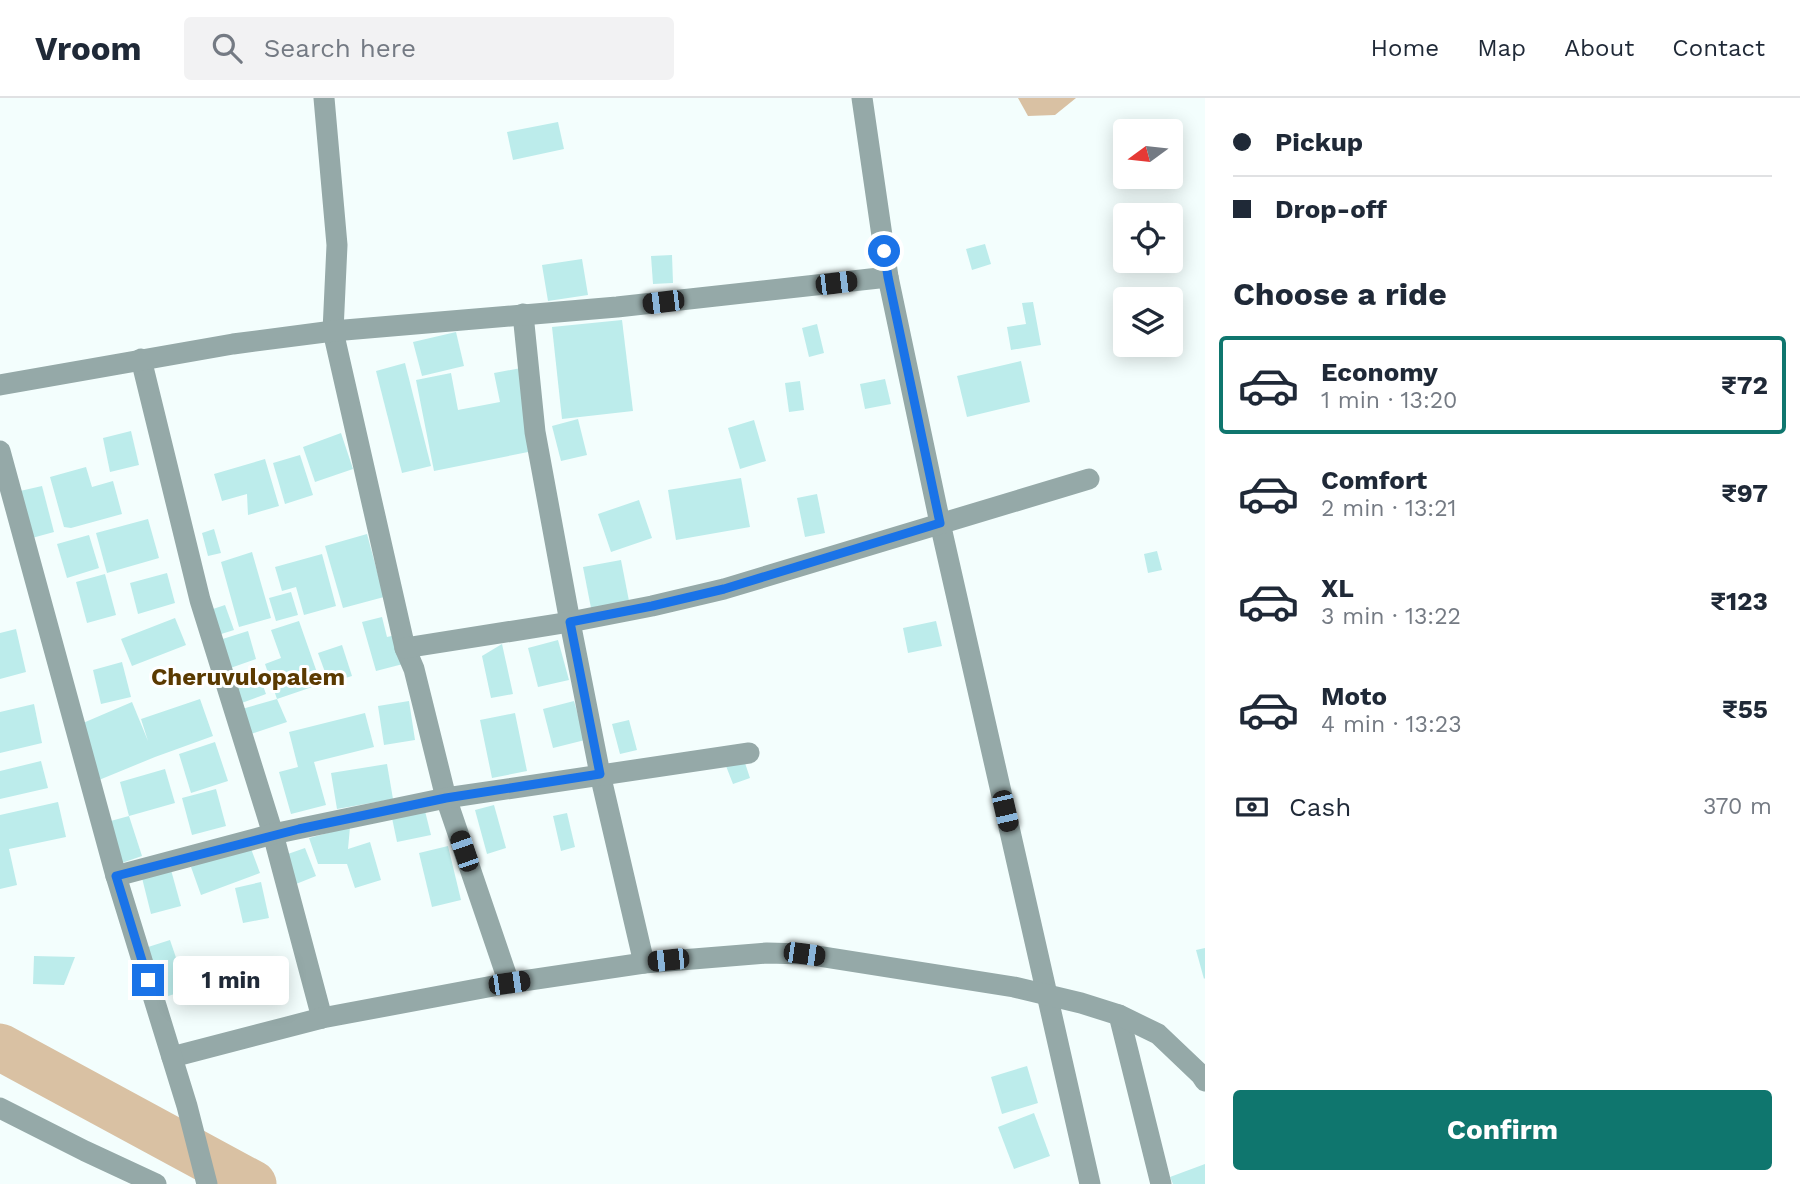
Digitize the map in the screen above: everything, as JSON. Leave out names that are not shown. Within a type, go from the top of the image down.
[{"type":"street","points":[[324,98],[337,246],[333,331],[405,648],[414,669],[446,798],[509,983]]},
{"type":"street","points":[[862,98],[888,277],[940,523],[1090,1184]]},
{"type":"street","points":[[0,385],[233,344],[333,331],[618,307],[888,277]]},
{"type":"street","points":[[523,314],[535,432],[570,622],[600,774],[644,963]]},
{"type":"street","points":[[141,359],[200,600],[273,834],[322,1018]]},
{"type":"street","points":[[0,451],[116,876],[187,1106],[207,1181]]},
{"type":"street","points":[[405,648],[570,622],[724,589],[1088,479]]},
{"type":"street","points":[[116,876],[273,834],[446,798],[749,752]]},
{"type":"street","points":[[172,1057],[322,1018],[509,983],[644,963],[767,953],[804,954],[1014,987],[1119,1015],[1158,1034],[1205,1081]]},
{"type":"street","points":[[1119,1015],[1161,1184]]},
{"type":"street","points":[[0,1108],[156,1184]]},
{"type":"shaded area","points":[[1018,98],[1076,98],[1055,115],[1028,116]]},
{"type":"building","points":[[558,122],[564,149],[513,160],[507,132]]},
{"type":"building","points":[[985,244],[991,264],[972,270],[966,249]]},
{"type":"building","points":[[672,255],[673,283],[653,284],[651,256]]},
{"type":"building","points":[[582,259],[588,295],[548,301],[542,265]]},
{"type":"building","points":[[1033,302],[1041,345],[1011,350],[1007,327],[1026,324],[1022,303]]},
{"type":"building","points":[[622,320],[633,411],[562,419],[552,327]]},
{"type":"building","points":[[817,324],[824,353],[809,357],[802,328]]},
{"type":"building","points":[[456,332],[464,366],[422,376],[413,342]]},
{"type":"building","points":[[1021,361],[1030,402],[967,417],[957,376]]},
{"type":"building","points":[[405,363],[431,466],[402,473],[376,371]]},
{"type":"building","points":[[521,368],[538,450],[434,471],[416,380],[451,373],[458,410],[500,402],[494,373]]},
{"type":"building","points":[[885,379],[891,404],[865,409],[860,384]]},
{"type":"building","points":[[800,381],[804,410],[789,412],[785,383]]},
{"type":"building","points":[[578,419],[587,455],[561,461],[552,426]]},
{"type":"building","points":[[754,420],[766,461],[740,469],[728,428]]},
{"type":"building","points":[[131,431],[139,465],[110,472],[103,438]]},
{"type":"building","points":[[341,433],[353,469],[315,482],[303,447]]},
{"type":"building","points":[[300,455],[313,495],[285,504],[273,463]]},
{"type":"building","points":[[265,459],[279,506],[248,515],[247,494],[222,501],[214,474]]},
{"type":"building","points":[[86,467],[92,487],[113,481],[122,514],[71,528],[64,527],[50,477]]},
{"type":"building","points":[[741,478],[750,527],[676,540],[668,490]]},
{"type":"building","points":[[42,486],[54,532],[32,538],[20,491]]},
{"type":"building","points":[[817,494],[825,533],[805,537],[797,498]]},
{"type":"building","points":[[639,500],[652,538],[611,552],[598,514]]},
{"type":"building","points":[[148,519],[159,558],[107,573],[96,533]]},
{"type":"building","points":[[214,529],[221,553],[208,556],[202,533]]},
{"type":"building","points":[[367,534],[384,597],[343,608],[325,546]]},
{"type":"building","points":[[89,535],[99,568],[67,578],[57,544]]},
{"type":"building","points":[[1157,551],[1162,570],[1148,573],[1144,554]]},
{"type":"building","points":[[252,552],[271,618],[239,627],[221,562]]},
{"type":"building","points":[[322,554],[336,606],[304,615],[296,587],[282,591],[275,567]]},
{"type":"building","points":[[621,560],[629,601],[591,608],[583,567]]},
{"type":"building","points":[[167,573],[175,603],[138,614],[130,583]]},
{"type":"building","points":[[105,574],[116,615],[87,623],[76,582]]},
{"type":"building","points":[[291,592],[298,615],[276,621],[269,598]]},
{"type":"building","points":[[225,605],[234,630],[218,635],[210,610]]},
{"type":"building","points":[[382,617],[387,637],[396,635],[403,664],[376,671],[362,622]]},
{"type":"building","points":[[175,618],[186,645],[132,666],[121,639]]},
{"type":"building","points":[[299,621],[321,684],[277,699],[265,664],[281,658],[271,630]]},
{"type":"building","points":[[936,621],[942,646],[908,653],[903,628]]},
{"type":"building","points":[[16,629],[26,672],[0,679],[0,633]]},
{"type":"building","points":[[248,631],[256,659],[222,671],[213,642]]},
{"type":"building","points":[[558,640],[569,680],[538,687],[528,648]]},
{"type":"building","points":[[502,644],[513,694],[491,698],[482,656]]},
{"type":"building","points":[[342,645],[352,676],[329,683],[318,653]]},
{"type":"building","points":[[122,662],[131,697],[101,704],[93,670]]},
{"type":"building","points":[[257,669],[266,694],[239,704],[230,679]]},
{"type":"building","points":[[200,699],[213,736],[99,780],[76,726],[132,702],[148,741],[141,719]]},
{"type":"building","points":[[277,699],[287,722],[251,734],[242,709]]},
{"type":"building","points":[[409,701],[415,740],[384,745],[378,706]]},
{"type":"building","points":[[574,701],[585,740],[553,748],[543,709]]},
{"type":"building","points":[[34,704],[42,743],[0,753],[0,712]]},
{"type":"building","points":[[365,713],[374,747],[314,762],[326,805],[291,814],[279,772],[298,767],[289,732]]},
{"type":"building","points":[[515,713],[527,771],[492,778],[480,720]]},
{"type":"building","points":[[629,720],[637,750],[620,754],[612,724]]},
{"type":"building","points":[[215,742],[228,781],[191,793],[179,754]]},
{"type":"building","points":[[744,760],[750,778],[733,784],[726,766]]},
{"type":"building","points":[[41,761],[48,788],[0,799],[0,771]]},
{"type":"building","points":[[387,764],[393,799],[337,809],[331,773]]},
{"type":"building","points":[[165,769],[175,803],[129,816],[120,782]]},
{"type":"building","points":[[216,789],[226,826],[192,835],[182,798]]},
{"type":"building","points":[[58,802],[66,837],[9,849],[17,885],[0,889],[0,815]]},
{"type":"building","points":[[494,805],[506,848],[487,854],[475,810]]},
{"type":"building","points":[[425,811],[431,835],[397,842],[392,818]]},
{"type":"building","points":[[567,813],[575,847],[561,851],[553,816]]},
{"type":"building","points":[[129,816],[142,856],[119,864],[107,822]]},
{"type":"building","points":[[350,827],[348,849],[370,842],[381,880],[355,888],[347,864],[318,864],[309,838]]},
{"type":"building","points":[[250,846],[260,873],[201,895],[191,867]]},
{"type":"building","points":[[448,846],[461,900],[432,907],[419,853]]},
{"type":"building","points":[[305,848],[316,876],[296,884],[285,855]]},
{"type":"building","points":[[171,870],[181,906],[151,914],[142,878]]},
{"type":"building","points":[[261,882],[269,918],[243,923],[235,888]]},
{"type":"building","points":[[170,940],[187,990],[162,998],[145,948]]},
{"type":"building","points":[[1205,948],[1205,978],[1204,979],[1196,950]]},
{"type":"building","points":[[34,956],[75,957],[64,985],[33,984]]},
{"type":"building","points":[[1027,1066],[1038,1103],[1002,1114],[991,1077]]},
{"type":"building","points":[[1034,1113],[1050,1156],[1014,1169],[998,1127]]},
{"type":"building","points":[[1205,1164],[1205,1184],[1173,1184],[1170,1177]]},
{"type":"waterway","points":[[0,1047],[253,1184]]},
{"type":"district","name":"Cheruvulopalem","points":[[248,677]]},
{"type":"route","points":[[148,980],[116,876],[273,834],[446,798],[600,774],[570,622],[724,589],[940,523],[884,251]]}]
